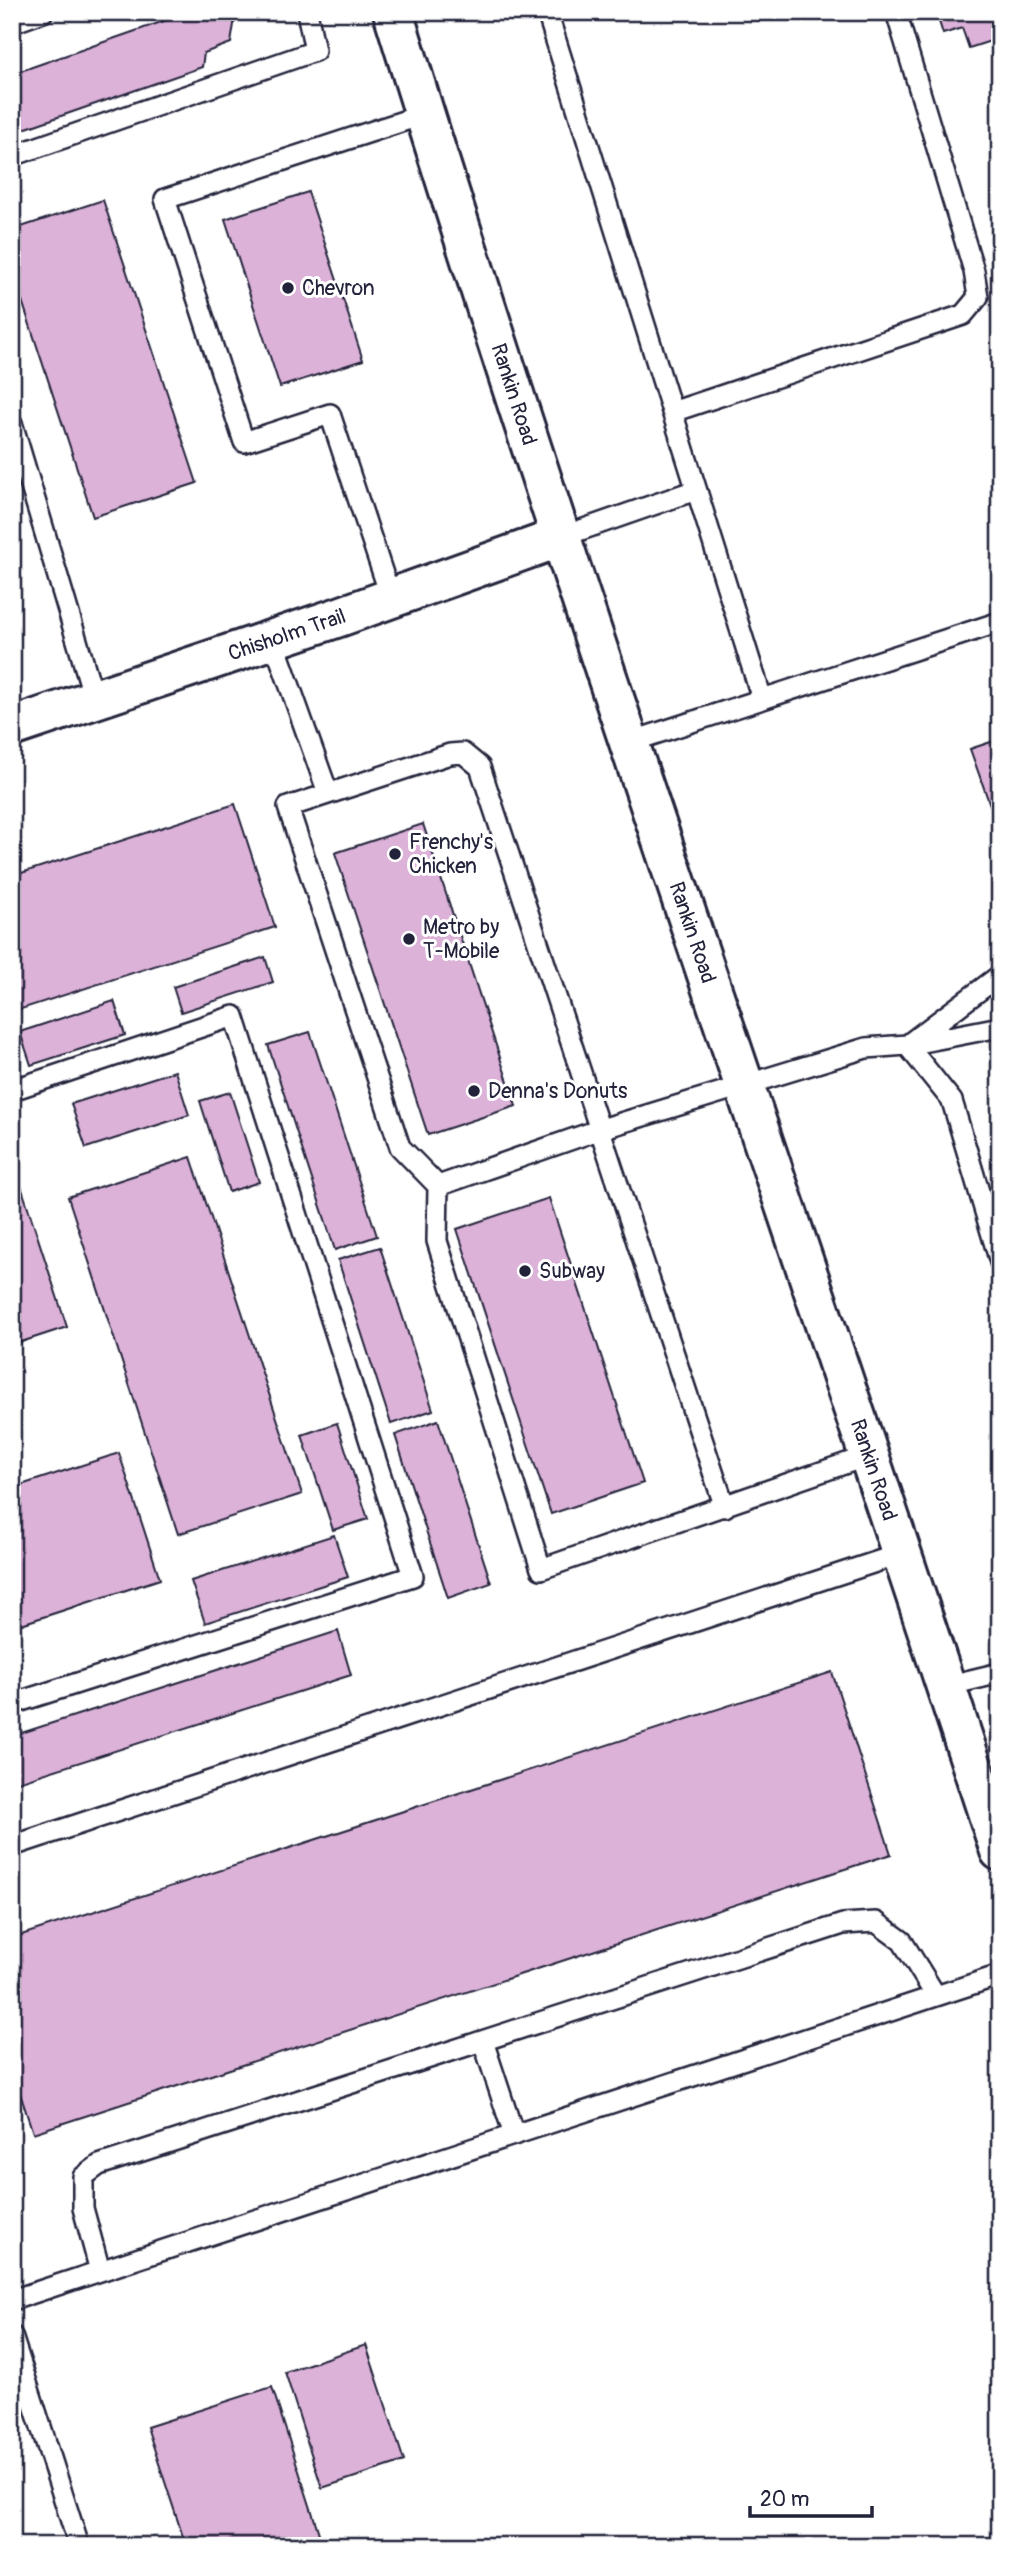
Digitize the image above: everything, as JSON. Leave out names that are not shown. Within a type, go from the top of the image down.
[{"type":"main road","name":"Rankin Road","points":[[393,12],[561,537],[903,1553],[1000,1851]]},
{"type":"main road","name":"Chisholm Trail","points":[[12,727],[95,701],[561,537]]},
{"type":"lane","points":[[12,23],[43,12]]},
{"type":"lane","points":[[12,156],[315,51],[307,12]]},
{"type":"lane","points":[[547,12],[762,699]]},
{"type":"lane","points":[[672,412],[963,315],[978,297],[974,271],[896,12]]},
{"type":"lane","points":[[391,598],[330,414],[244,442],[165,200],[425,114]]},
{"type":"lane","points":[[12,423],[95,701]]},
{"type":"lane","points":[[561,537],[696,490]]},
{"type":"lane","points":[[630,741],[1000,622]]},
{"type":"lane","points":[[272,639],[328,793]]},
{"type":"lane","points":[[725,1507],[480,767],[463,753],[450,754],[288,807],[400,1147],[438,1186],[437,1241],[541,1569],[725,1507],[870,1455]]},
{"type":"lane","points":[[907,1045],[1000,975]]},
{"type":"lane","points":[[12,1090],[234,1016],[413,1576],[12,1704]]},
{"type":"lane","points":[[438,1186],[601,1129],[866,1048],[907,1045],[1000,1027]]},
{"type":"lane","points":[[907,1045],[952,1101],[1000,1262]]},
{"type":"lane","points":[[12,1846],[903,1553]]},
{"type":"lane","points":[[946,1686],[1000,1673]]},
{"type":"lane","points":[[100,2271],[83,2208],[83,2178],[99,2165],[842,1924],[876,1922],[902,1941],[936,1996]]},
{"type":"lane","points":[[12,2300],[1000,1975]]},
{"type":"lane","points":[[483,2041],[514,2135]]},
{"type":"lane","points":[[12,2336],[79,2546]]},
{"type":"building","points":[[190,12],[210,12],[209,15],[236,12],[231,43],[204,53],[202,67],[12,133],[12,74]]},
{"type":"building","points":[[936,12],[1000,12],[1000,38],[969,48],[962,28],[943,34]]},
{"type":"building","points":[[308,192],[363,360],[280,387],[225,219]]},
{"type":"building","points":[[103,200],[197,483],[93,517],[12,270],[12,230]]},
{"type":"building","points":[[1000,739],[1000,833],[970,749]]},
{"type":"building","points":[[235,804],[275,927],[12,1012],[12,876]]},
{"type":"building","points":[[423,824],[516,1106],[428,1135],[335,853]]},
{"type":"building","points":[[265,957],[273,982],[181,1012],[173,987]]},
{"type":"building","points":[[114,1001],[125,1035],[31,1065],[20,1032]]},
{"type":"building","points":[[310,1032],[377,1236],[335,1250],[268,1045]]},
{"type":"building","points":[[175,1071],[189,1115],[86,1148],[71,1104]]},
{"type":"building","points":[[230,1092],[259,1182],[229,1192],[200,1101]]},
{"type":"building","points":[[191,1157],[302,1494],[178,1534],[68,1197]]},
{"type":"building","points":[[20,1183],[67,1327],[12,1345],[12,1186]]},
{"type":"building","points":[[549,1198],[643,1483],[551,1514],[457,1229]]},
{"type":"building","points":[[380,1247],[433,1410],[391,1424],[338,1260]]},
{"type":"building","points":[[438,1420],[491,1583],[448,1598],[395,1435]]},
{"type":"building","points":[[337,1423],[368,1519],[333,1530],[302,1435]]},
{"type":"building","points":[[119,1453],[160,1579],[12,1627],[12,1488]]},
{"type":"building","points":[[334,1535],[348,1577],[205,1623],[191,1581]]},
{"type":"building","points":[[338,1631],[351,1675],[12,1784],[12,1736]]},
{"type":"building","points":[[832,1672],[891,1854],[33,2133],[12,2069],[12,1938]]},
{"type":"building","points":[[366,2345],[404,2461],[322,2488],[285,2372]]},
{"type":"building","points":[[272,2387],[323,2546],[186,2546],[147,2427]]},
{"type":"building","points":[[12,2523],[19,2546],[12,2546]]},
{"type":"place","name":"Chevron","points":[[288,288]]},
{"type":"place","name":"Frenchy's Chicken","points":[[395,854]]},
{"type":"place","name":"Metro by T-Mobile","points":[[409,939]]},
{"type":"place","name":"Denna's Donuts","points":[[474,1091]]},
{"type":"place","name":"Subway","points":[[525,1271]]}]
